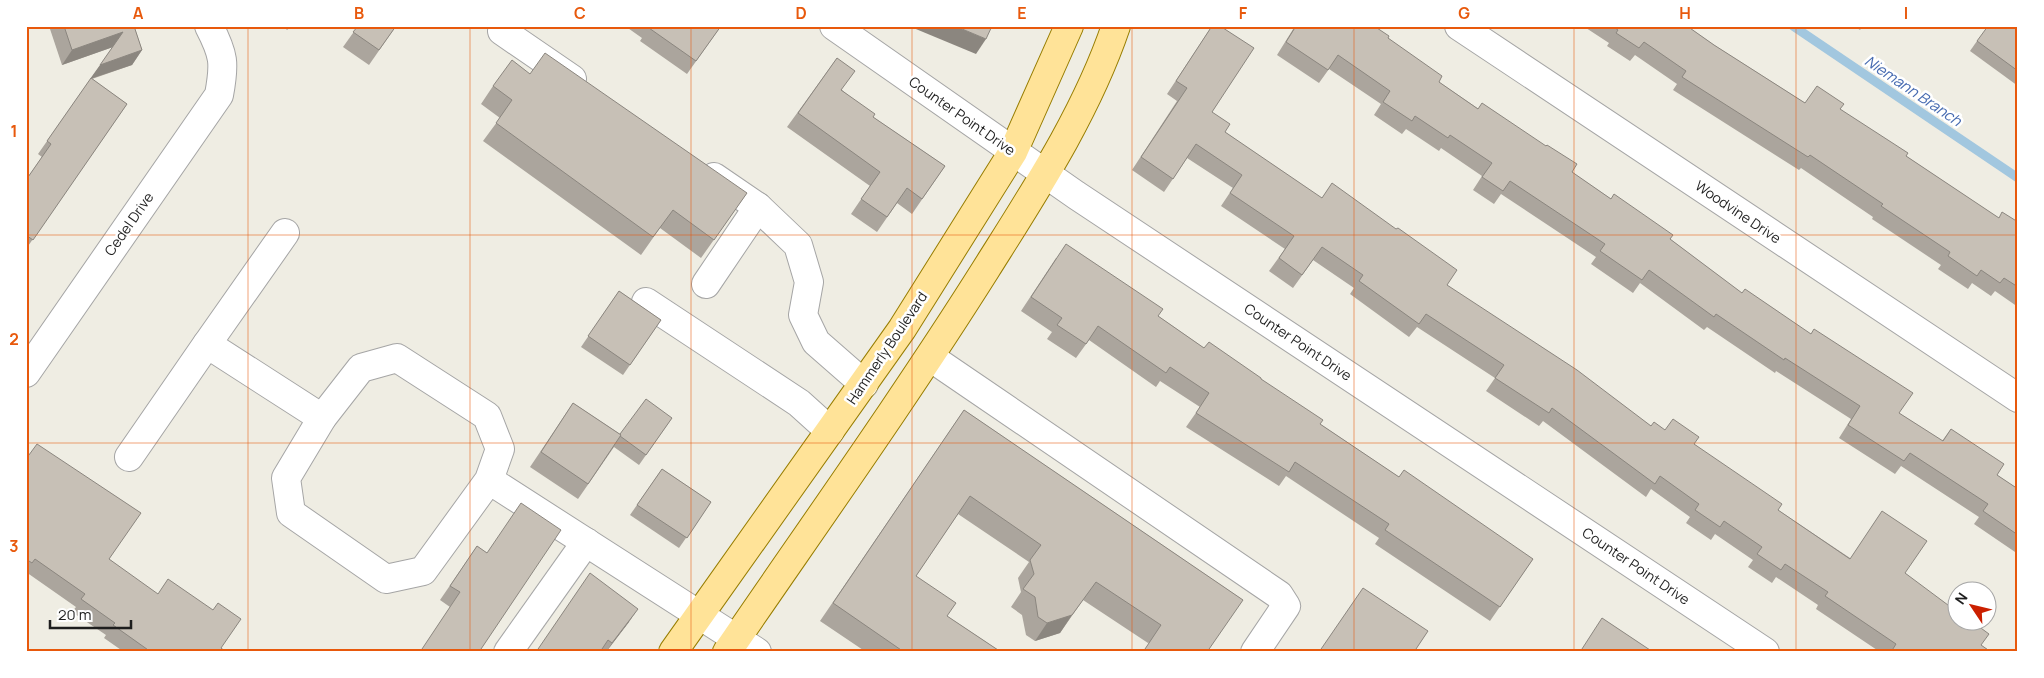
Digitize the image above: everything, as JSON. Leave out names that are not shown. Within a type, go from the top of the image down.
[{"type":"main road","name":"Hammerly Boulevard","points":[[674,652],[902,329],[1013,152],[1069,26]]},
{"type":"main road","points":[[740,647],[930,358],[1046,174],[1079,115],[1116,26]]},
{"type":"street","name":"Cedel Drive","points":[[26,373],[219,95],[223,71],[221,48],[209,26]]},
{"type":"street","name":"Counter Point Drive","points":[[834,26],[1013,152],[1766,652]]},
{"type":"street","name":"Woodvine Drive","points":[[1459,26],[2018,398]]},
{"type":"street","points":[[502,30],[590,91]]},
{"type":"street","points":[[694,163],[758,207],[798,245],[809,282],[803,315],[816,342],[864,384]]},
{"type":"street","points":[[706,284],[758,207]]},
{"type":"street","points":[[129,457],[285,233]]},
{"type":"street","points":[[646,302],[799,403],[830,431]]},
{"type":"street","points":[[207,344],[322,418]]},
{"type":"street","points":[[396,358],[487,416],[500,449],[490,480],[423,571],[386,579],[291,513],[286,478],[322,418],[361,368],[396,358]]},
{"type":"street","points":[[930,358],[1279,595],[1286,606],[1255,652]]},
{"type":"street","points":[[490,480],[699,614],[740,647]]},
{"type":"street","points":[[508,652],[586,542]]},
{"type":"building","points":[[64,26],[134,26],[142,50],[100,65],[123,32],[72,50]]},
{"type":"building","points":[[358,26],[396,26],[379,50],[353,32]]},
{"type":"building","points":[[650,26],[721,26],[696,61],[649,28]]},
{"type":"building","points":[[955,26],[992,26],[986,39]]},
{"type":"building","points":[[1212,26],[1220,26],[1254,48],[1212,112],[1230,124],[1225,132],[1322,198],[1332,183],[1396,229],[1398,228],[1457,270],[1447,285],[1577,370],[1651,426],[1654,422],[1665,430],[1673,419],[1699,437],[1694,444],[1782,504],[1778,510],[1850,559],[1882,511],[1927,541],[1905,573],[1946,604],[1946,630],[1984,630],[1989,634],[1981,645],[1991,652],[1891,652],[1896,644],[1825,596],[1828,592],[1785,564],[1781,570],[1757,554],[1762,547],[1724,521],[1720,527],[1695,510],[1699,504],[1660,476],[1655,484],[1552,408],[1549,413],[1495,378],[1504,365],[1426,314],[1419,324],[1359,281],[1363,275],[1322,247],[1302,275],[1279,258],[1294,236],[1230,193],[1242,175],[1196,144],[1173,179],[1141,157],[1187,88],[1176,81]]},
{"type":"building","points":[[1296,26],[1374,26],[1442,76],[1439,82],[1478,109],[1482,103],[1546,146],[1577,164],[1572,172],[1611,199],[1614,194],[1673,235],[1670,239],[1742,293],[1745,289],[1811,334],[1814,329],[1913,393],[1899,413],[1943,441],[1951,429],[2004,464],[1997,475],[2018,489],[2018,535],[1983,511],[1988,504],[1910,453],[1904,461],[1848,425],[1860,406],[1785,358],[1784,360],[1716,314],[1714,317],[1649,270],[1642,280],[1600,251],[1605,244],[1510,181],[1503,191],[1482,177],[1492,163],[1450,135],[1448,138],[1415,116],[1412,121],[1383,102],[1390,91],[1338,55],[1328,70],[1286,42]]},
{"type":"building","points":[[1612,26],[1687,26],[1805,103],[1817,86],[1844,104],[1840,109],[1908,153],[1906,156],[1999,218],[2002,212],[2018,222],[2018,287],[2004,278],[2000,283],[1981,270],[1977,276],[1948,256],[1950,252],[1881,206],[1883,204],[1810,155],[1808,157],[1682,77],[1686,71],[1644,42],[1639,48],[1616,33],[1618,30]]},
{"type":"building","points":[[1988,26],[2018,26],[2018,71],[1977,41]]},
{"type":"building","points":[[545,53],[747,193],[714,240],[673,210],[653,237],[496,123],[512,100],[493,86],[512,60],[530,74]]},
{"type":"building","points":[[837,58],[855,71],[841,90],[875,114],[873,117],[945,166],[922,199],[907,188],[887,217],[861,199],[880,172],[798,113]]},
{"type":"building","points":[[91,78],[127,104],[33,240],[26,235],[26,180],[51,144],[47,141]]},
{"type":"building","points":[[1066,244],[1163,309],[1158,316],[1204,348],[1209,342],[1323,420],[1320,424],[1399,477],[1404,470],[1533,559],[1500,607],[1385,530],[1389,524],[1295,462],[1289,472],[1196,413],[1209,393],[1170,367],[1166,373],[1098,326],[1086,344],[1057,325],[1062,318],[1031,297]]},
{"type":"building","points":[[619,291],[661,320],[630,365],[588,336]]},
{"type":"building","points":[[646,399],[672,418],[646,455],[620,436],[620,434]]},
{"type":"building","points":[[573,403],[621,435],[588,484],[541,452]]},
{"type":"building","points":[[964,410],[1243,600],[1207,652],[1143,652],[1161,625],[1096,582],[1072,615],[1047,623],[1038,617],[1035,597],[1023,589],[1034,574],[1030,560],[1041,545],[970,496],[916,576],[956,603],[947,616],[1001,652],[904,652],[833,603]]},
{"type":"building","points":[[37,444],[141,513],[109,559],[158,594],[168,579],[213,610],[218,603],[241,619],[221,648],[226,652],[151,652],[81,599],[85,594],[35,559],[32,563],[26,559],[26,459]]},
{"type":"building","points":[[662,469],[711,502],[687,538],[637,505]]},
{"type":"building","points":[[521,503],[561,530],[479,652],[420,652],[460,592],[450,586],[477,546],[487,553]]},
{"type":"building","points":[[590,573],[638,609],[612,643],[608,640],[600,652],[536,652]]},
{"type":"building","points":[[1363,588],[1428,631],[1414,652],[1319,652]]},
{"type":"building","points":[[1602,618],[1653,652],[1580,652]]},
{"type":"waterway","name":"Niemann Branch","points":[[1793,26],[2018,178]]}]
